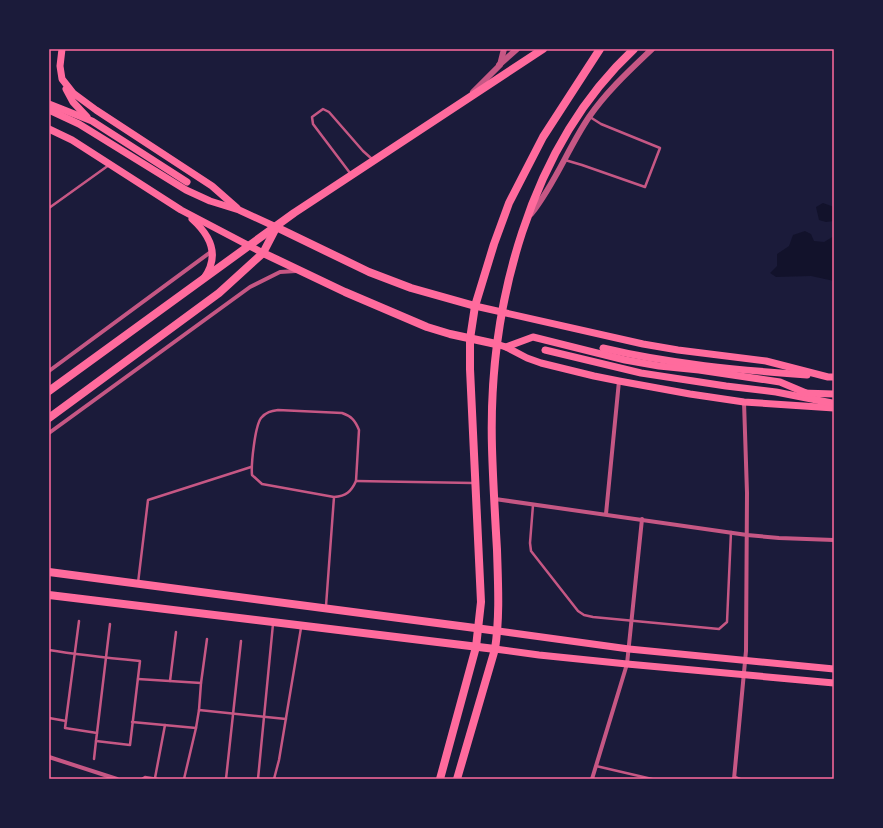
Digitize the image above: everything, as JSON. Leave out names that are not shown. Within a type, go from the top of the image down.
[{"type":"main road","points":[[62,49],[60,66],[62,79],[73,102],[92,121]]},
{"type":"main road","points":[[49,391],[276,227],[374,160],[543,49]]},
{"type":"main road","points":[[440,779],[476,646],[481,602],[470,377],[470,339],[475,306],[494,244],[509,203],[526,168],[555,117],[600,49]]},
{"type":"main road","points":[[457,779],[495,649],[498,630],[499,603],[492,445],[493,370],[502,312],[513,265],[526,220],[544,179],[573,123],[600,84],[634,49]]},
{"type":"main road","points":[[62,79],[73,93],[96,110],[198,176],[212,186],[239,210]]},
{"type":"main road","points":[[49,104],[92,121],[188,182]]},
{"type":"main road","points":[[49,110],[85,128],[186,190],[210,202],[239,210],[369,272],[411,288],[475,306],[643,344],[766,361],[831,377]]},
{"type":"main road","points":[[49,129],[72,140],[181,210],[194,220],[206,235],[212,251],[212,262],[210,268],[202,280]]},
{"type":"main road","points":[[181,210],[263,254],[428,327],[470,339],[506,346],[527,358],[541,363],[594,376],[690,394],[744,402],[834,408]]},
{"type":"main road","points":[[49,418],[189,316],[218,293],[263,254],[276,227]]},
{"type":"main road","points":[[506,346],[533,337],[626,360],[659,366],[714,372],[780,382],[806,393]]},
{"type":"main road","points":[[603,348],[678,363],[750,371],[831,377]]},
{"type":"main road","points":[[545,350],[641,373],[776,392],[834,404]]},
{"type":"main road","points":[[776,392],[834,394]]},
{"type":"main road","points":[[49,572],[325,609],[498,630],[629,649],[834,668]]},
{"type":"main road","points":[[49,595],[274,621],[539,655],[744,676],[834,683]]},
{"type":"street","points":[[498,66],[504,49]]},
{"type":"street","points":[[466,99],[517,49]]},
{"type":"street","points":[[526,220],[544,198],[589,117],[613,87],[652,49]]},
{"type":"street","points":[[49,371],[212,251]]},
{"type":"street","points":[[49,433],[250,287],[280,272],[289,271],[308,274]]},
{"type":"street","points":[[606,514],[619,381]]},
{"type":"street","points":[[734,778],[746,660],[747,535],[744,402]]},
{"type":"street","points":[[494,498],[747,535],[834,540]]},
{"type":"street","points":[[592,779],[627,664],[642,519]]},
{"type":"street","points":[[49,757],[118,779]]},
{"type":"lane","points":[[352,175],[313,124],[312,117],[323,109],[329,112],[363,151],[374,160]]},
{"type":"lane","points":[[564,160],[645,187],[660,148],[601,124],[589,117]]},
{"type":"lane","points":[[49,208],[110,164]]},
{"type":"lane","points":[[278,410],[342,413],[350,416],[356,422],[359,430],[356,481],[349,493],[341,497],[262,484],[252,474],[251,467],[257,426],[260,419],[271,411],[278,410]]},
{"type":"lane","points":[[138,584],[148,500],[251,467]]},
{"type":"lane","points":[[356,481],[475,483]]},
{"type":"lane","points":[[325,609],[334,497]]},
{"type":"lane","points":[[533,504],[530,543],[531,551],[578,611],[593,618],[632,620],[719,629],[727,622],[728,617],[731,532]]},
{"type":"lane","points":[[79,621],[66,728],[96,733]]},
{"type":"lane","points":[[258,779],[274,621]]},
{"type":"lane","points":[[94,759],[110,624]]},
{"type":"lane","points":[[274,779],[279,760],[302,625]]},
{"type":"lane","points":[[170,681],[176,632]]},
{"type":"lane","points":[[184,779],[199,710],[207,639]]},
{"type":"lane","points":[[226,779],[241,641]]},
{"type":"lane","points":[[49,650],[140,661],[130,745],[96,741]]},
{"type":"lane","points":[[138,679],[201,683]]},
{"type":"lane","points":[[199,710],[286,719]]},
{"type":"lane","points":[[49,718],[66,721]]},
{"type":"lane","points":[[132,722],[196,728]]},
{"type":"lane","points":[[155,778],[165,725]]},
{"type":"lane","points":[[596,765],[652,779]]},
{"type":"lane","points":[[142,779],[145,777],[158,779]]},
{"type":"lane","points":[[734,778],[740,779]]},
{"type":"shaded area","points":[[823,203],[834,207],[834,221],[826,222],[819,220],[816,207]]},
{"type":"shaded area","points":[[805,231],[811,234],[814,241],[824,242],[834,236],[834,281],[811,276],[776,277],[770,273],[777,266],[777,254],[789,246],[793,235]]}]
